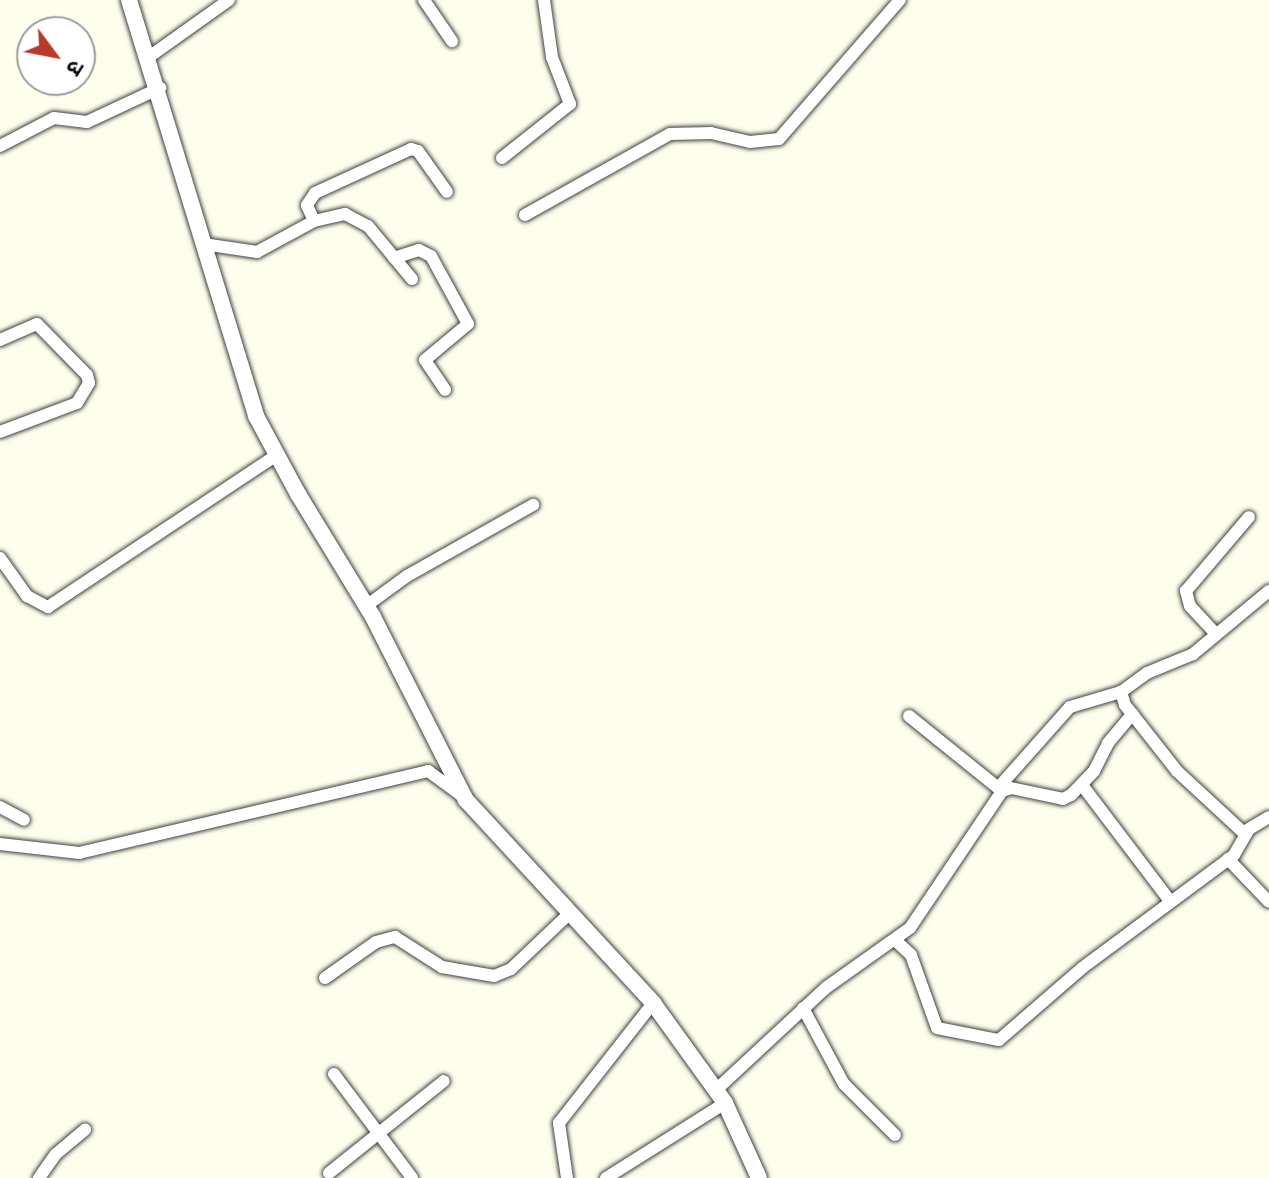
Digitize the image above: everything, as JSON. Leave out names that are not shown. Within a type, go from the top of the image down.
[{"type":"street","points":[[129,0],[160,88],[203,244],[256,416],[366,606],[466,800]]},
{"type":"street","points":[[149,57],[229,0]]},
{"type":"street","points":[[424,0],[452,41]]},
{"type":"street","points":[[502,158],[570,104],[552,57],[544,0]]},
{"type":"street","points":[[525,215],[670,134],[711,133],[750,142],[779,139],[900,0]]},
{"type":"street","points":[[0,146],[54,118],[87,122],[160,88]]},
{"type":"street","points":[[314,221],[307,205],[315,193],[411,149],[418,151],[447,192]]},
{"type":"street","points":[[203,244],[257,252],[334,213],[356,218],[412,279]]},
{"type":"street","points":[[394,258],[419,250],[431,256],[468,324],[425,360],[445,390]]},
{"type":"street","points":[[0,340],[37,324],[87,375],[89,383],[77,403],[0,432]]},
{"type":"street","points":[[0,558],[34,603],[48,607],[277,455]]},
{"type":"street","points":[[366,606],[407,576],[533,505]]},
{"type":"street","points":[[1216,634],[1190,606],[1186,591],[1249,517]]},
{"type":"street","points":[[606,1178],[720,1096],[807,1004],[895,940],[920,916],[1000,790],[1070,707],[1121,692],[1147,673],[1193,654],[1269,591]]},
{"type":"street","points":[[1121,692],[1132,714],[1177,771],[1245,834]]},
{"type":"street","points":[[909,716],[1000,790],[1021,788],[1063,799],[1082,785],[1132,714]]},
{"type":"street","points":[[3,849],[58,854],[94,850],[428,771],[466,800],[653,1003],[720,1096],[759,1178]]},
{"type":"street","points":[[1082,785],[1170,901]]},
{"type":"street","points":[[0,807],[24,820]]},
{"type":"street","points":[[895,940],[911,955],[937,1028],[999,1040],[1170,901],[1228,859],[1245,834],[1269,817]]},
{"type":"street","points":[[1228,859],[1269,902]]},
{"type":"street","points":[[1255,887],[1269,881]]},
{"type":"street","points":[[325,978],[376,942],[395,937],[442,967],[494,976],[511,969],[569,914]]},
{"type":"street","points":[[567,1178],[559,1123],[653,1003]]},
{"type":"street","points":[[807,1004],[844,1084],[895,1135]]},
{"type":"street","points":[[334,1074],[412,1178]]},
{"type":"street","points":[[329,1173],[444,1081]]},
{"type":"street","points":[[39,1178],[56,1154],[85,1130]]}]
